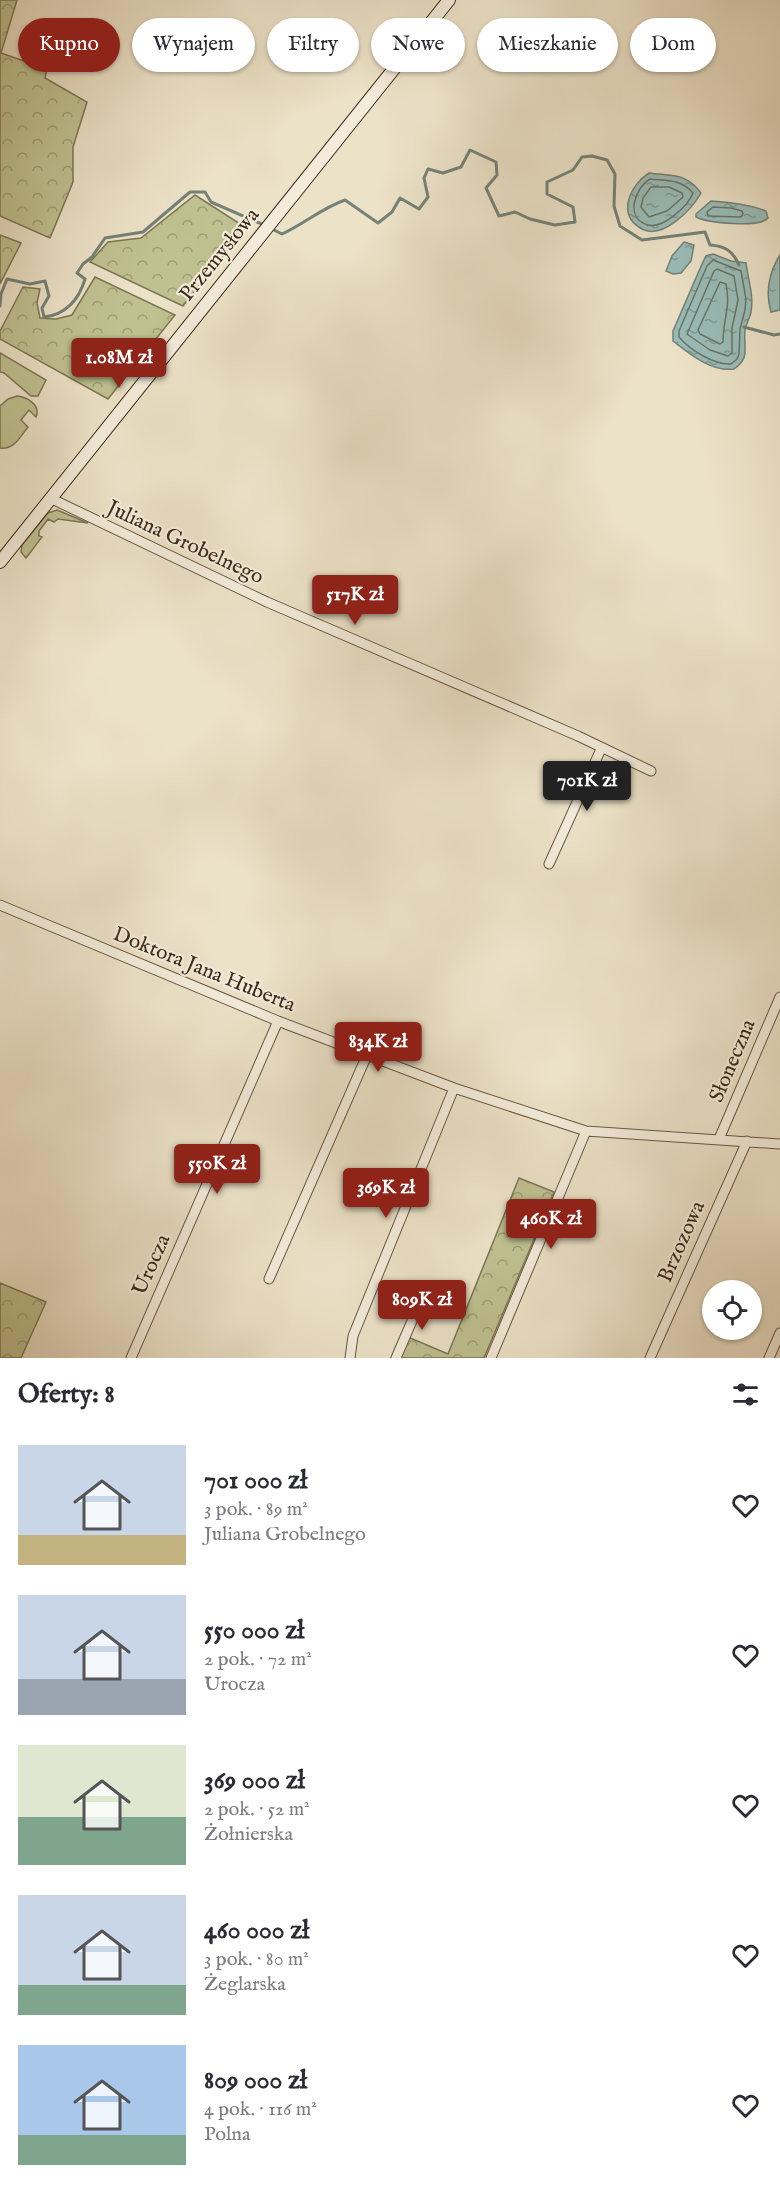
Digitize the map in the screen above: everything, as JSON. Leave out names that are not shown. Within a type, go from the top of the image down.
[{"type":"street","name":"Przemysłowa","points":[[0,562],[449,0]]},
{"type":"street","name":"Juliana Grobelnego","points":[[51,498],[267,602],[578,736],[651,771]]},
{"type":"street","points":[[549,864],[601,749]]},
{"type":"street","name":"Doktora Jana Huberta","points":[[0,905],[278,1021],[454,1088],[586,1131],[780,1144]]},
{"type":"street","name":"Słoneczna","points":[[719,1139],[780,997]]},
{"type":"street","name":"Urocza","points":[[131,1358],[278,1021]]},
{"type":"street","points":[[269,1279],[368,1055]]},
{"type":"street","points":[[350,1358],[352,1336],[454,1088]]},
{"type":"street","points":[[490,1358],[586,1131]]},
{"type":"street","name":"Brzozowa","points":[[650,1358],[747,1141]]},
{"type":"street","points":[[396,1358],[424,1293]]},
{"type":"street","points":[[769,1358],[780,1333]]},
{"type":"green space","points":[[0,0],[17,0],[1,53],[18,59],[18,72],[46,72],[45,78],[87,102],[73,147],[73,182],[50,238],[0,216]]},
{"type":"green space","points":[[195,195],[240,224],[248,225],[183,306],[90,262],[108,242],[141,238]]},
{"type":"green space","points":[[0,235],[21,243],[0,284]]},
{"type":"green space","points":[[95,277],[175,315],[108,399],[0,339],[0,331],[23,287],[40,289],[37,303],[40,318],[56,319],[72,315]]},
{"type":"green space","points":[[0,353],[46,380],[38,396],[31,396],[0,372]]},
{"type":"green space","points":[[17,396],[35,405],[36,417],[29,410],[21,420],[28,427],[22,435],[13,445],[0,448],[0,406],[8,399]]},
{"type":"green space","points":[[57,510],[88,523],[58,519],[54,522],[48,519],[39,531],[39,536],[42,537],[26,558],[21,552],[22,545],[48,513]]},
{"type":"green space","points":[[519,1178],[554,1192],[484,1358],[399,1358],[408,1337],[448,1354]]},
{"type":"green space","points":[[0,1283],[46,1302],[21,1358],[0,1358]]},
{"type":"water","points":[[649,173],[683,178],[690,181],[701,193],[691,207],[668,227],[650,231],[634,223],[629,216],[628,208],[636,185]]},
{"type":"water","points":[[711,201],[739,204],[766,211],[768,218],[745,224],[722,223],[696,217],[696,214]]},
{"type":"water","points":[[684,242],[694,245],[691,261],[681,273],[673,274],[666,271],[672,256]]},
{"type":"water","points":[[713,254],[731,261],[746,263],[752,306],[745,330],[743,360],[734,369],[709,365],[673,341],[673,331],[702,264],[706,256]]},
{"type":"water","points":[[780,255],[780,310],[771,312],[768,297],[769,283]]},
{"type":"waterway","points":[[270,228],[282,234],[345,200],[378,223],[392,212],[400,198],[419,209],[428,197],[424,178],[428,169],[443,173],[461,167],[470,150],[496,162],[497,175],[486,188],[499,216],[515,212],[530,219],[555,225],[575,222],[573,207],[547,194],[547,182],[573,170],[582,157],[592,156],[607,160],[615,174],[614,206],[620,226],[642,240],[705,232],[710,245],[728,250],[739,265]]},
{"type":"waterway","points":[[0,306],[1,294],[7,279],[30,284],[45,281],[49,296],[42,308],[44,317],[65,310],[79,294],[85,279],[77,273],[105,238],[143,232],[190,192],[205,192],[211,202],[264,225]]},
{"type":"waterway","points":[[744,327],[774,335],[780,334]]}]
